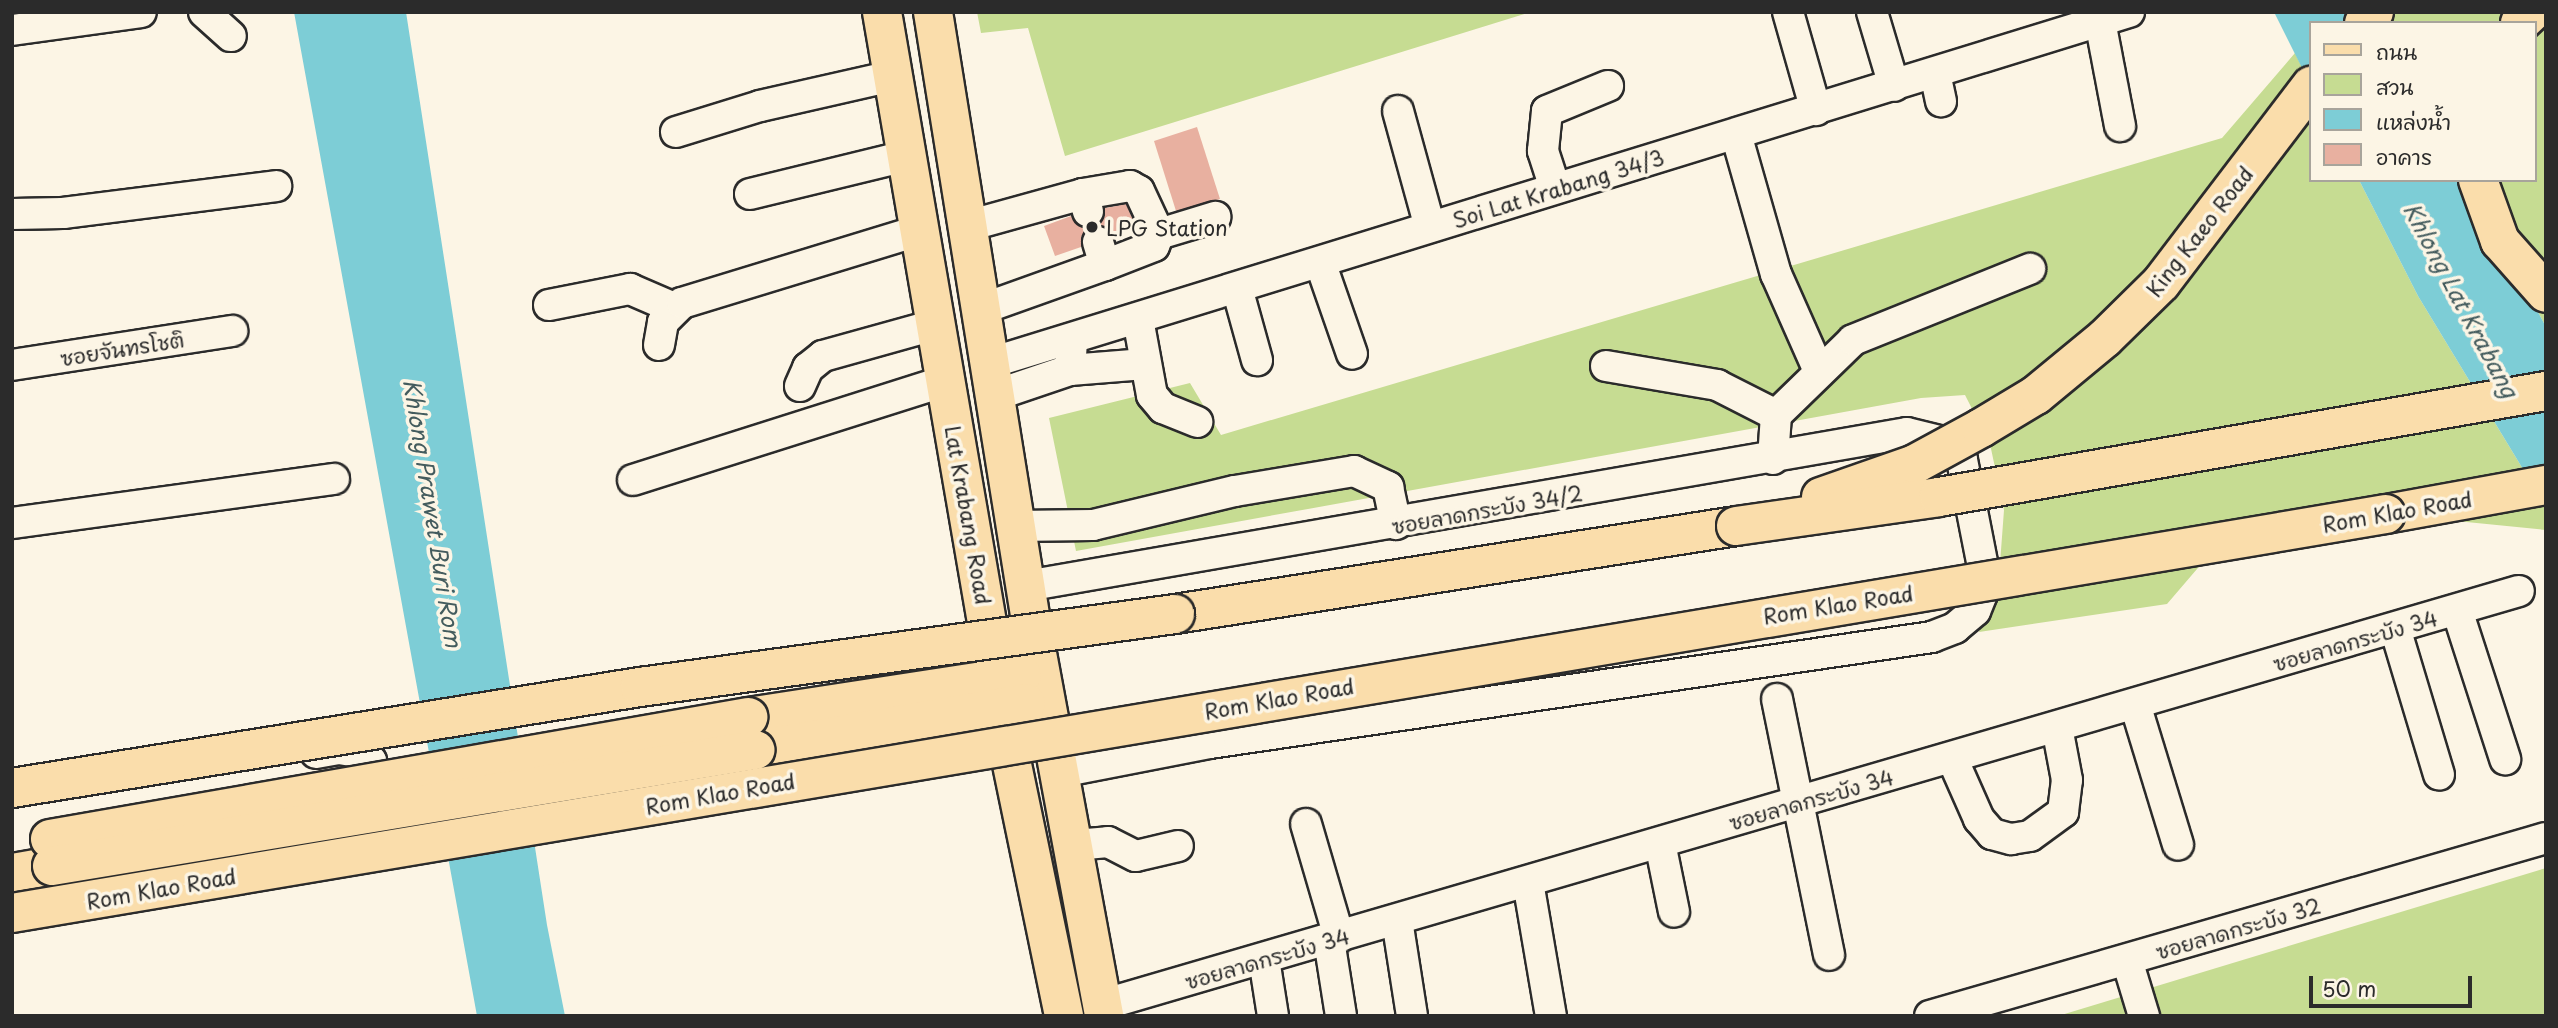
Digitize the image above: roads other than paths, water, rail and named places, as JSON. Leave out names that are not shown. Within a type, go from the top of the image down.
[{"type":"main road","name":"Lat Krabang Road","points":[[882,12],[934,325],[1000,694],[1064,1016]]},
{"type":"main road","name":"Lat Krabang Road","points":[[933,12],[964,227],[990,380],[1103,1010]]},
{"type":"main road","name":"King Kaeo Road","points":[[1736,526],[1915,464],[2036,395],[2105,338],[2161,283],[2310,87]]},
{"type":"main road","points":[[2479,182],[2500,241],[2546,293]]},
{"type":"main road","points":[[12,788],[640,688],[1175,614],[1939,497],[2546,391]]},
{"type":"main road","name":"Rom Klao Road","points":[[12,913],[2546,485]]},
{"type":"main road","points":[[2386,514],[2432,519],[2546,511]]},
{"type":"main road","name":"Rom Klao Road","points":[[12,846],[51,852],[1043,686]]},
{"type":"main road","name":"Rom Klao Road","points":[[12,873],[51,852]]},
{"type":"street","points":[[12,30],[141,12]]},
{"type":"street","points":[[204,12],[230,36]]},
{"type":"street","points":[[1788,12],[1816,110]]},
{"type":"street","points":[[1872,12],[1894,86]]},
{"type":"street","name":"Soi Lat Krabang 34/3","points":[[990,380],[1072,340],[1555,188],[1894,86],[1938,87],[2100,21],[2129,12]]},
{"type":"street","points":[[2100,21],[2120,126]]},
{"type":"street","points":[[676,132],[760,106],[892,76]]},
{"type":"street","points":[[1555,188],[1544,151],[1547,111],[1608,86]]},
{"type":"street","points":[[1398,111],[1430,228]]},
{"type":"street","points":[[1736,134],[1776,274],[1819,372]]},
{"type":"street","points":[[750,194],[906,156]]},
{"type":"street","points":[[12,214],[63,213],[276,186]]},
{"type":"street","points":[[964,227],[1086,202],[1121,187],[1139,191],[1159,234],[1154,246],[1101,253],[979,310]]},
{"type":"street","points":[[1159,234],[1215,217]]},
{"type":"street","points":[[659,345],[663,322],[674,308],[918,231]]},
{"type":"street","points":[[1320,262],[1352,354]]},
{"type":"street","points":[[1773,458],[1776,415],[1853,340],[2029,269]]},
{"type":"street","points":[[1237,288],[1257,360]]},
{"type":"street","points":[[549,305],[630,289],[674,308]]},
{"type":"street","points":[[1138,319],[1144,364],[1152,395],[1163,408],[1197,422]]},
{"type":"street","points":[[800,386],[808,368],[823,356],[934,325]]},
{"type":"street","name":"ซอยจันทรโชติ","points":[[12,365],[232,331]]},
{"type":"street","points":[[1070,370],[1072,340]]},
{"type":"street","points":[[990,380],[1144,364]]},
{"type":"street","points":[[1606,366],[1717,385],[1776,415]]},
{"type":"street","points":[[633,480],[945,381]]},
{"type":"street","name":"ซอยลาดกระบัง 34/2","points":[[1026,586],[1396,524],[1907,433],[1947,443],[1962,460],[1983,567],[1982,594],[1975,611],[1955,628],[1933,637],[1210,743],[1061,772]]},
{"type":"street","points":[[1015,526],[1093,525],[1235,491],[1354,471],[1388,487],[1396,524]]},
{"type":"street","points":[[12,523],[334,479]]},
{"type":"street","name":"ซอยลาดกระบัง 34","points":[[1103,1010],[1264,959],[2519,591]]},
{"type":"street","points":[[2457,610],[2505,759]]},
{"type":"street","points":[[2395,628],[2439,775]]},
{"type":"street","points":[[1777,699],[1829,956]]},
{"type":"street","points":[[2135,704],[2178,845]]},
{"type":"street","points":[[1952,758],[1979,819],[1992,834],[2011,839],[2030,836],[2063,812],[2067,780],[2057,727]]},
{"type":"street","points":[[12,803],[340,749],[359,752],[371,761],[383,834],[374,852],[356,863],[12,932]]},
{"type":"street","points":[[1306,824],[1334,939],[1341,1016]]},
{"type":"street","name":"ซอยลาดกระบัง 32","points":[[1930,1016],[2546,838]]},
{"type":"street","points":[[1075,845],[1108,842],[1136,856],[1178,846]]},
{"type":"street","points":[[1660,843],[1674,912]]},
{"type":"street","points":[[1528,882],[1551,1016]]},
{"type":"street","points":[[1397,920],[1412,1016]]},
{"type":"street","points":[[1264,959],[1273,1016]]},
{"type":"street","points":[[2127,960],[2144,1016]]},
{"type":"water","name":"Khlong Prawet Buri Rom","points":[[294,12],[406,12],[547,925],[565,1016],[477,1016]]},
{"type":"water","points":[[2274,12],[2375,12],[2379,21],[2310,21],[2310,84]]},
{"type":"water","name":"Khlong Lat Krabang","points":[[2360,182],[2468,182],[2546,327],[2546,507],[2418,296]]},
{"type":"place","name":"LPG Station","points":[[1092,227]]}]
